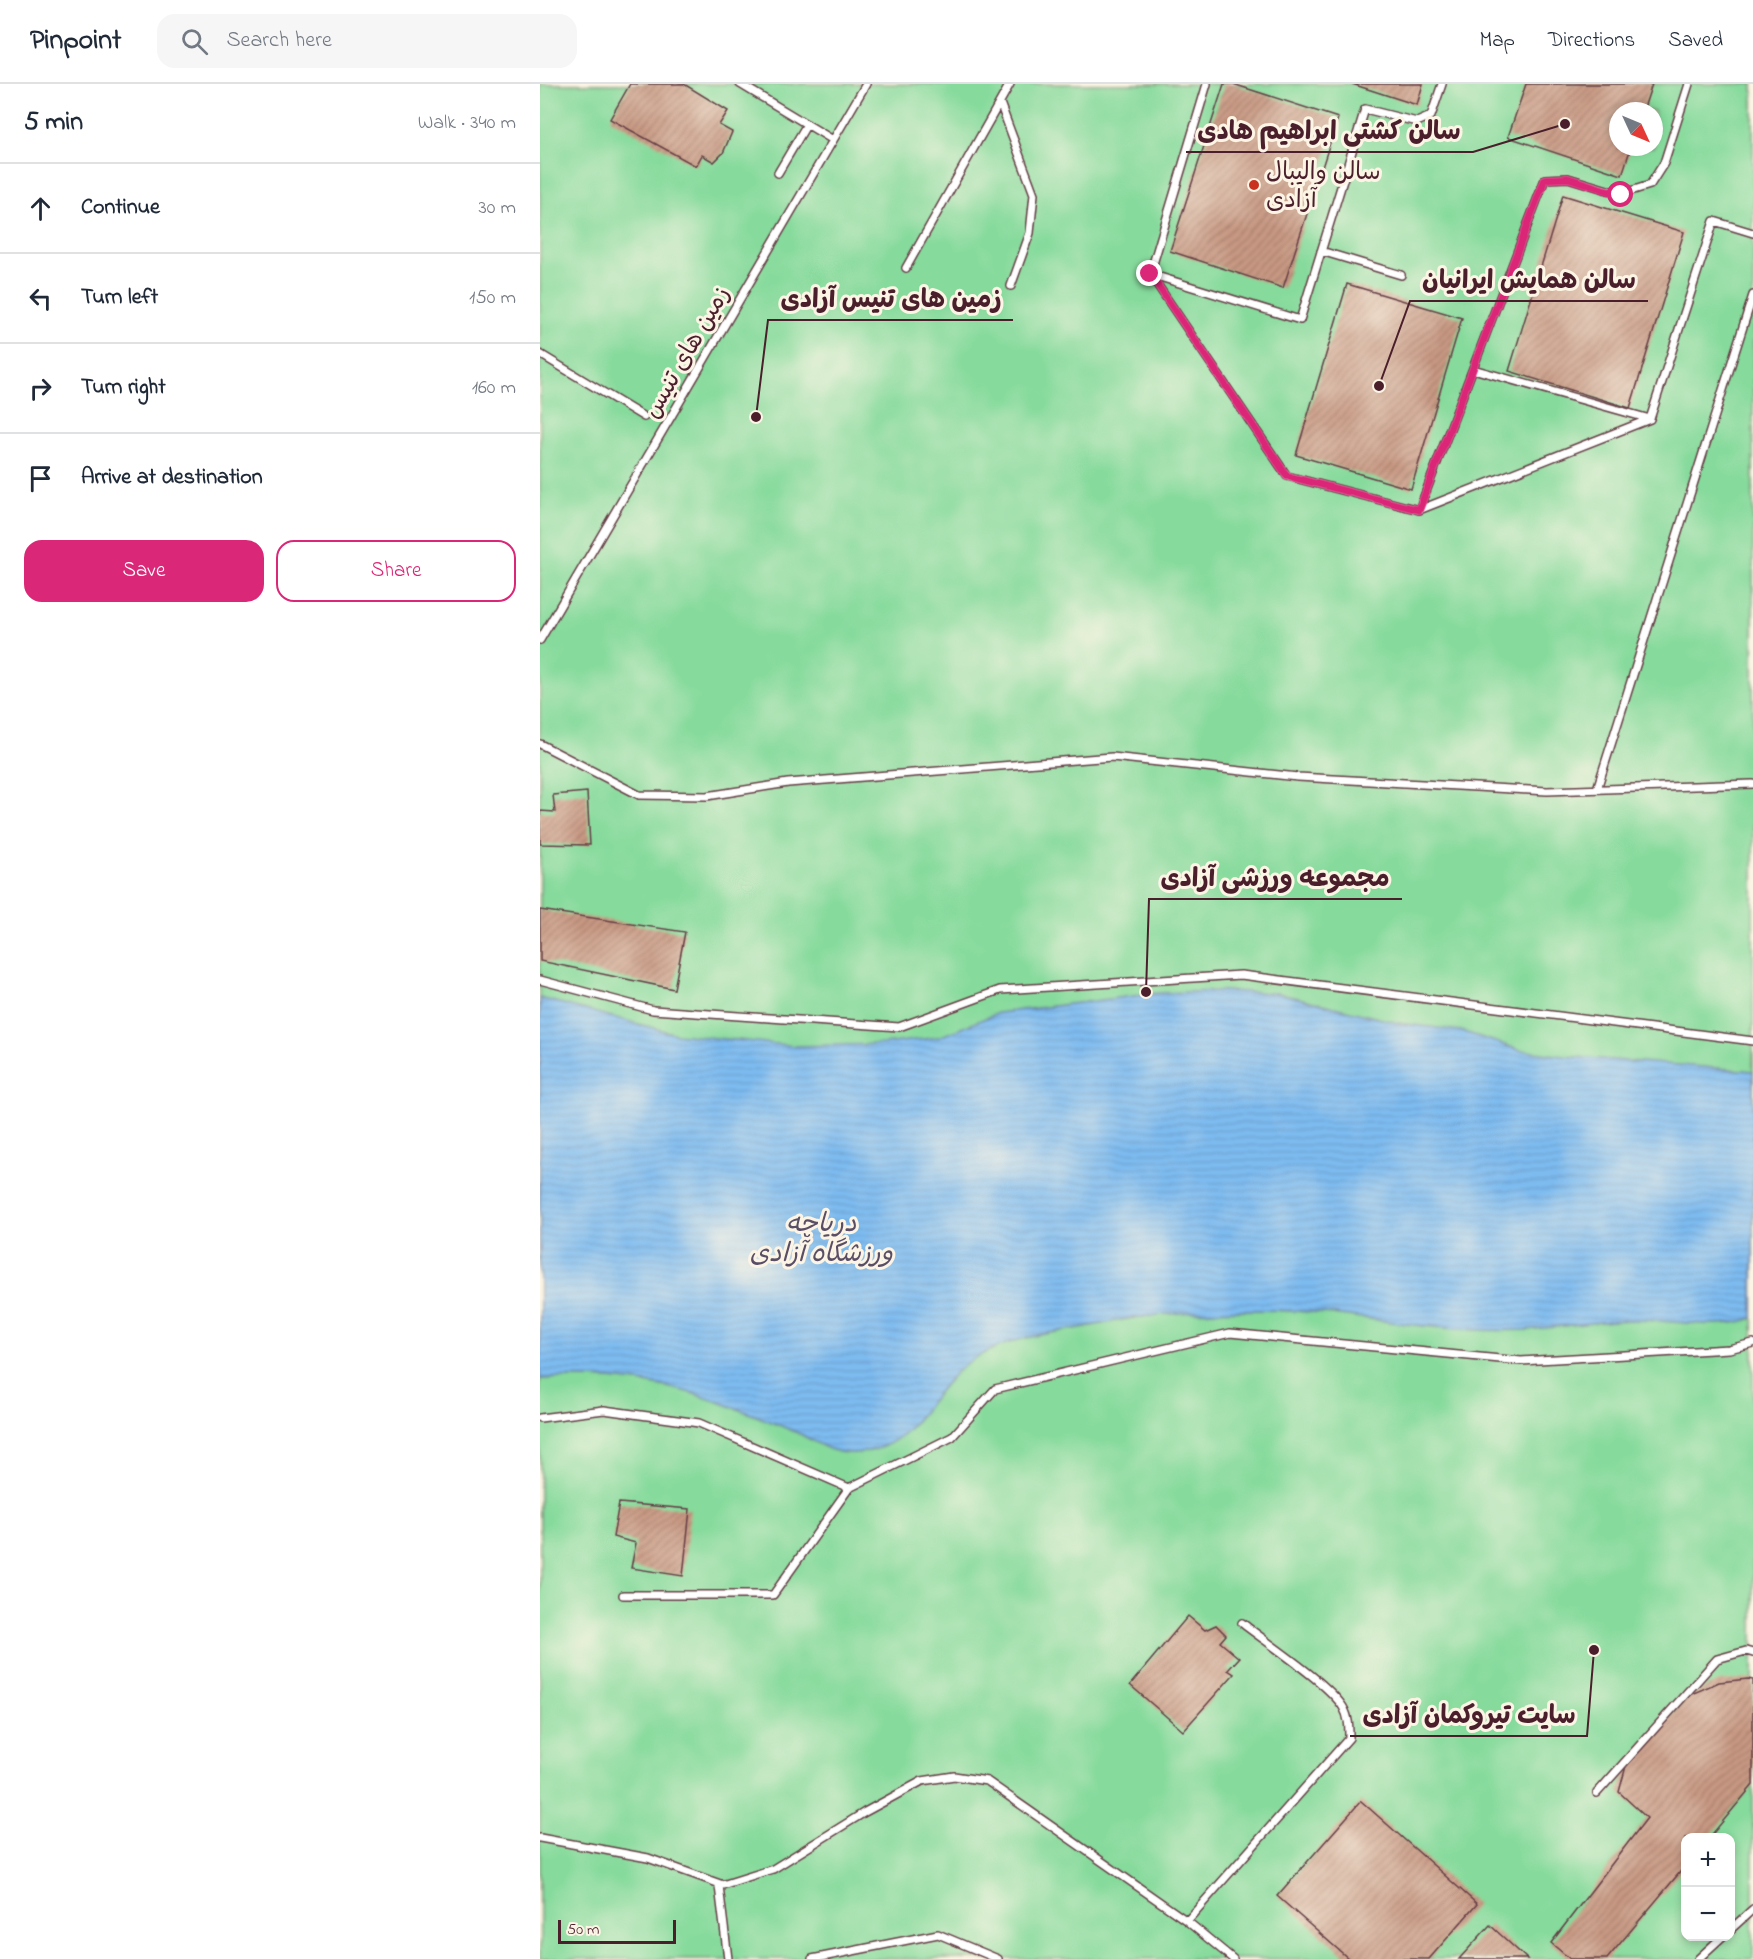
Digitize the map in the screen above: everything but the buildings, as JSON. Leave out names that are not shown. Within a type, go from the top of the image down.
[{"type":"lane","points":[[740,84],[833,140]]},
{"type":"lane","name":"زمین های تنیس","points":[[540,640],[867,84]]},
{"type":"lane","points":[[906,268],[1010,84]]},
{"type":"lane","points":[[1150,274],[1207,84]]},
{"type":"lane","points":[[1150,274],[1300,320],[1365,109],[1417,122],[1431,116],[1442,84]]},
{"type":"lane","points":[[1419,510],[1545,179],[1568,178],[1621,195],[1650,185],[1664,163],[1689,84]]},
{"type":"lane","points":[[1000,103],[1034,194],[1030,233],[1011,286]]},
{"type":"lane","points":[[778,173],[807,124]]},
{"type":"lane","points":[[1650,419],[1714,221],[1753,233]]},
{"type":"lane","points":[[1321,251],[1401,275]]},
{"type":"lane","points":[[1150,274],[1287,476],[1419,510],[1650,419]]},
{"type":"lane","points":[[1597,789],[1753,295]]},
{"type":"lane","points":[[540,354],[644,417]]},
{"type":"lane","points":[[1473,369],[1650,419]]},
{"type":"lane","points":[[540,744],[639,795],[707,796],[788,783],[1112,757],[1298,777],[1547,791],[1753,784]]},
{"type":"lane","points":[[540,980],[653,1010],[899,1028],[1000,990],[1241,975],[1753,1041]]},
{"type":"lane","points":[[623,1596],[773,1595],[849,1488],[952,1437],[994,1389],[1230,1334],[1521,1361],[1729,1349],[1753,1343]]},
{"type":"lane","points":[[540,1418],[604,1410],[699,1423],[849,1488]]},
{"type":"lane","points":[[1187,1921],[1349,1738],[1349,1720],[1342,1705],[1317,1682],[1242,1623]]},
{"type":"lane","points":[[1597,1792],[1718,1659],[1746,1651],[1753,1653]]},
{"type":"lane","points":[[728,1959],[719,1886],[773,1869],[865,1812],[922,1782],[954,1776],[987,1781],[1187,1921],[1233,1959]]},
{"type":"lane","points":[[540,1838],[648,1858],[723,1885]]},
{"type":"lane","points":[[1735,1926],[1753,1909]]},
{"type":"lane","points":[[812,1959],[938,1934],[998,1959]]},
{"type":"lane","points":[[1698,1959],[1718,1941]]},
{"type":"green space","points":[[540,84],[1753,84],[1753,1959],[540,1959]]},
{"type":"water","name":"دریاچه ورزشگاه آزادی","points":[[1223,991],[1278,993],[1398,1023],[1461,1031],[1520,1050],[1563,1056],[1753,1071],[1753,1318],[1725,1324],[1633,1320],[1525,1330],[1468,1330],[1333,1314],[1286,1311],[1213,1311],[1133,1318],[1036,1336],[1008,1343],[982,1354],[954,1375],[906,1431],[892,1442],[875,1450],[853,1453],[832,1450],[763,1418],[711,1399],[659,1385],[620,1380],[540,1379],[540,998],[676,1034],[796,1046],[885,1044],[939,1037],[998,1013],[1158,993]]},
{"type":"place","name":"سالن کشتی ابراهیم هادی","points":[[1565,124]]},
{"type":"place","name":"سالن والیبال آزادی","points":[[1254,185]]},
{"type":"place","name":"سالن همایش ایرانیان","points":[[1379,386]]},
{"type":"place","name":"زمین های تنیس آزادی","points":[[756,417]]},
{"type":"place","name":"مجموعه ورزشی آزادی","points":[[1146,992]]},
{"type":"place","name":"سایت تیروکمان آزادی","points":[[1594,1650]]},
{"type":"route","points":[[1150,274],[1287,476],[1419,510],[1545,179],[1568,178],[1621,195]]}]
